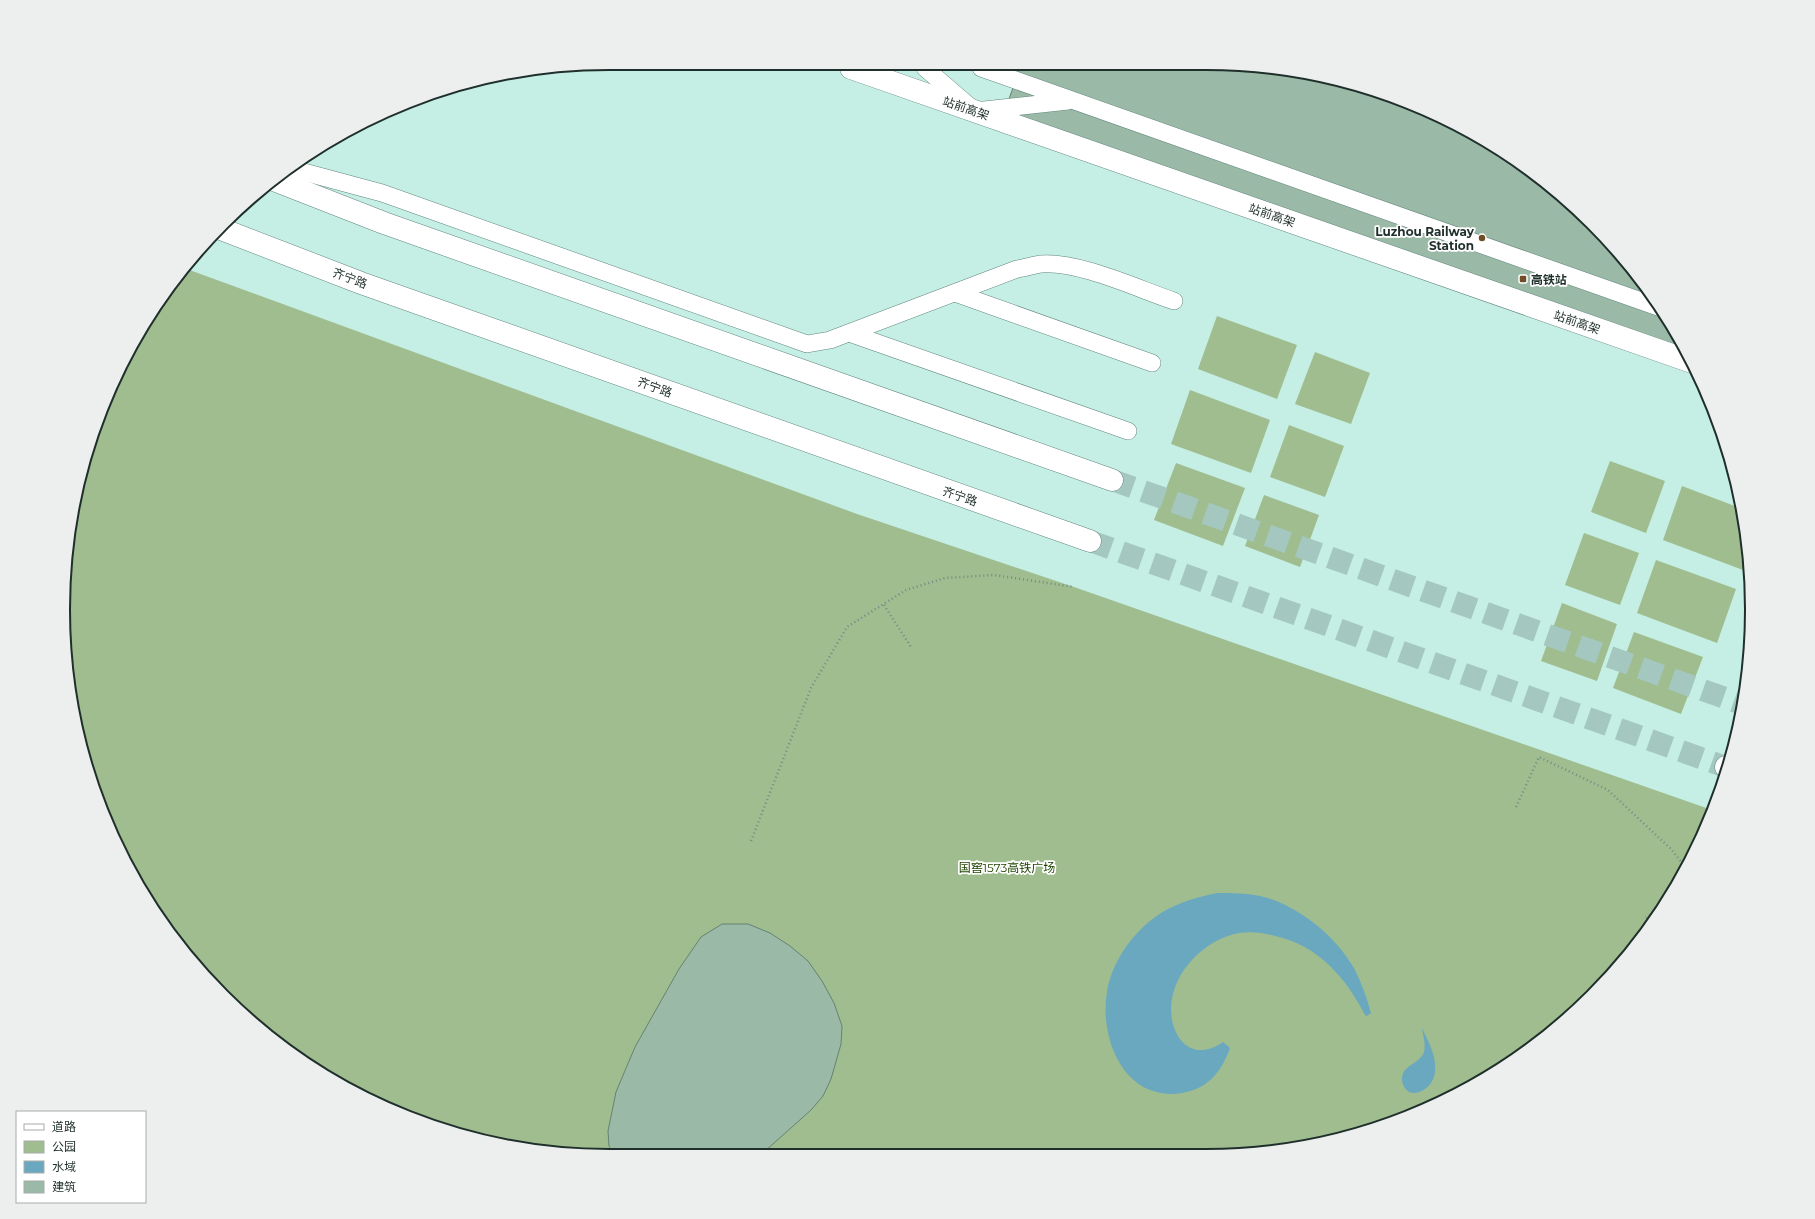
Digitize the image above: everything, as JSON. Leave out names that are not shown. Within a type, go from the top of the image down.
[{"type":"street","name":"站前高架","points":[[857,70],[1683,359]]},
{"type":"street","points":[[280,182],[391,225],[1112,480]]},
{"type":"street","name":"齐宁路","points":[[226,230],[369,286],[1090,541]]},
{"type":"lane","points":[[928,70],[940,78],[975,111],[1074,101]]},
{"type":"lane","points":[[987,70],[1650,304]]},
{"type":"lane","points":[[297,170],[382,194],[806,344],[830,340],[1017,269],[1041,264],[1068,266],[1090,272],[1174,301]]},
{"type":"lane","points":[[955,293],[1152,363]]},
{"type":"lane","points":[[849,333],[1128,431]]},
{"type":"path","points":[[751,841],[812,688],[848,627],[906,590],[945,578],[994,575],[1074,587]]},
{"type":"path","points":[[884,604],[911,647]]},
{"type":"path","points":[[1516,807],[1540,757],[1608,790],[1671,849],[1682,862]]},
{"type":"path","points":[[1646,918],[1650,915]]},
{"type":"green space","name":"国窖1573高铁广场","points":[[190,270],[857,514],[1074,587],[1707,808],[1673,879],[1634,938],[1587,991],[1561,1015],[1534,1038],[1475,1077],[1412,1108],[1345,1131],[1311,1139],[1276,1144],[1241,1148],[1206,1149],[574,1148],[504,1139],[470,1131],[403,1108],[340,1077],[310,1058],[281,1038],[228,991],[181,938],[161,909],[142,879],[111,816],[88,749],[80,715],[71,645],[71,574],[80,504],[88,470],[111,403],[126,371],[142,340],[161,310]]},
{"type":"green space","points":[[1217,316],[1297,345],[1277,399],[1198,369]]},
{"type":"green space","points":[[1315,352],[1370,373],[1351,424],[1295,404]]},
{"type":"green space","points":[[1190,390],[1270,420],[1251,473],[1171,444]]},
{"type":"green space","points":[[1289,425],[1344,446],[1325,497],[1270,477]]},
{"type":"green space","points":[[1610,461],[1665,481],[1646,533],[1591,512]]},
{"type":"green space","points":[[1176,463],[1245,488],[1223,546],[1154,520]]},
{"type":"green space","points":[[1682,486],[1735,506],[1743,570],[1663,540]]},
{"type":"green space","points":[[1264,495],[1319,515],[1300,567],[1245,546]]},
{"type":"green space","points":[[1584,533],[1639,553],[1620,605],[1565,585]]},
{"type":"green space","points":[[1656,560],[1736,589],[1717,643],[1637,613]]},
{"type":"green space","points":[[1562,603],[1617,624],[1597,681],[1541,661]]},
{"type":"green space","points":[[1634,632],[1703,657],[1681,714],[1613,688]]},
{"type":"water","points":[[1217,893],[1249,894],[1274,900],[1302,914],[1315,924],[1327,934],[1347,957],[1360,981],[1371,1013],[1367,1016],[1365,1015],[1340,976],[1317,955],[1305,947],[1290,940],[1262,933],[1244,932],[1226,936],[1203,950],[1184,970],[1177,982],[1171,1008],[1175,1030],[1186,1045],[1193,1049],[1202,1050],[1212,1048],[1223,1042],[1230,1048],[1223,1064],[1213,1078],[1199,1088],[1191,1091],[1182,1093],[1162,1093],[1145,1088],[1131,1078],[1120,1064],[1112,1047],[1107,1029],[1106,1010],[1107,992],[1112,972],[1122,953],[1135,935],[1157,915],[1173,906],[1199,897]]},
{"type":"water","points":[[1422,1028],[1435,1060],[1435,1072],[1429,1085],[1419,1092],[1413,1093],[1404,1087],[1402,1075],[1407,1068],[1422,1056],[1424,1052],[1425,1043]]},
{"type":"building","name":"Luzhou Railway Station","points":[[1019,70],[1241,71],[1311,80],[1345,88],[1379,99],[1412,111],[1475,142],[1534,181],[1587,228],[1611,254],[1634,281],[1678,349],[1004,113]]},
{"type":"building","points":[[722,924],[748,924],[770,933],[790,946],[808,961],[822,981],[834,1003],[842,1026],[841,1044],[831,1079],[823,1096],[811,1110],[767,1149],[610,1149],[608,1131],[616,1092],[635,1047],[679,969],[701,937]]},
{"type":"tunnel","points":[[1112,480],[1737,702]]},
{"type":"tunnel","points":[[1090,541],[1722,765]]},
{"type":"place","name":"Luzhou Railway Station","points":[[1482,238]]},
{"type":"place","name":"高铁站","points":[[1523,279]]}]
